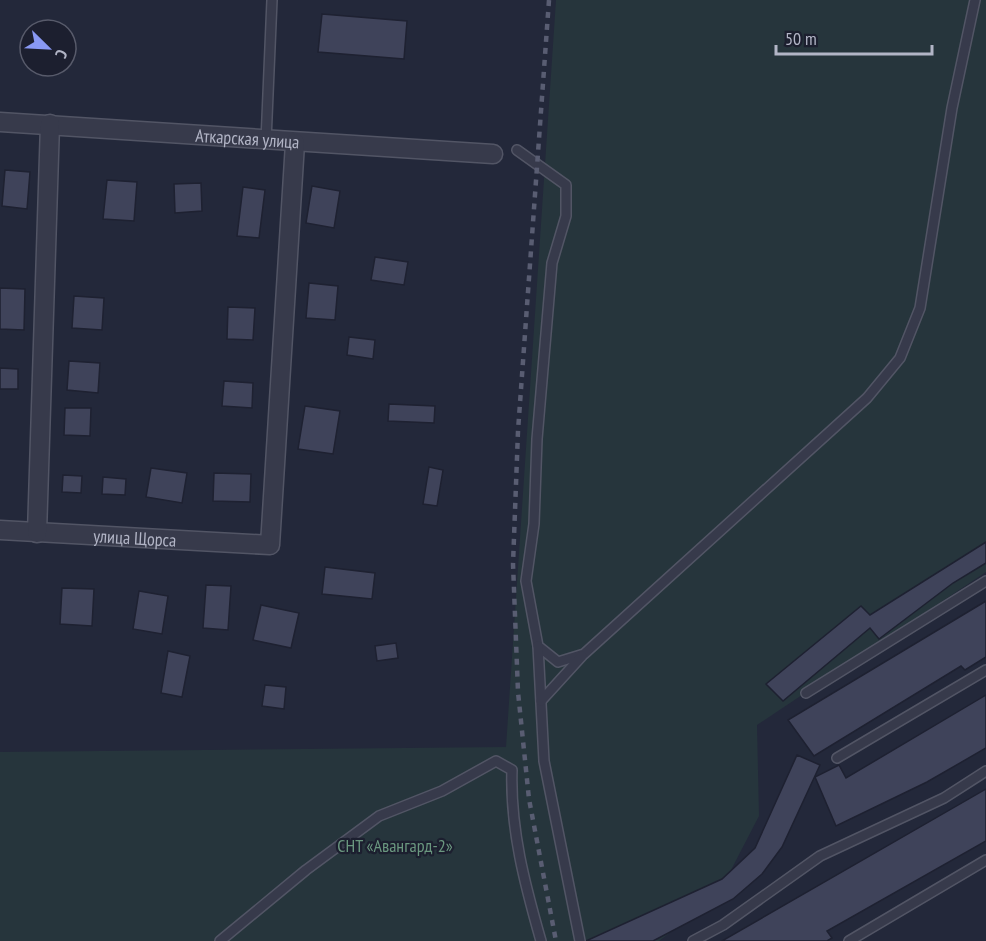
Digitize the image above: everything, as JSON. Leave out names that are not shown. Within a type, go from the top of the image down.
[{"type":"street","name":"Аткарская улица","points":[[0,122],[295,143],[493,154]]},
{"type":"street","points":[[37,533],[50,124]]},
{"type":"street","name":"улица Щорса","points":[[0,530],[270,545],[295,143]]},
{"type":"lane","points":[[266,141],[272,0]]},
{"type":"lane","points":[[541,701],[584,654],[867,398],[900,358],[920,308],[952,108],[975,0]]},
{"type":"lane","points":[[517,150],[566,185],[566,216],[552,263],[537,439],[534,524],[526,581],[538,646],[544,761],[580,941]]},
{"type":"lane","points":[[806,693],[986,581]]},
{"type":"lane","points":[[538,646],[558,662],[584,654]]},
{"type":"lane","points":[[837,758],[986,670]]},
{"type":"lane","points":[[220,941],[306,870],[379,816],[442,791],[496,761],[512,770],[511,804],[519,851],[541,941]]},
{"type":"lane","points":[[693,941],[723,925],[820,856],[944,798],[986,771]]},
{"type":"lane","points":[[849,941],[986,860]]},
{"type":"green space","name":"СНТ «Авангард-2»","points":[[556,0],[986,0],[986,572],[757,725],[759,816],[717,897],[659,941],[0,941],[0,752],[506,747]]},
{"type":"building","points":[[322,14],[407,21],[404,59],[318,52]]},
{"type":"building","points":[[5,170],[30,172],[27,209],[2,206]]},
{"type":"building","points":[[107,180],[137,182],[134,221],[103,219]]},
{"type":"building","points":[[201,183],[202,211],[175,213],[174,184]]},
{"type":"building","points":[[312,186],[340,191],[334,228],[306,223]]},
{"type":"building","points":[[243,187],[265,190],[259,238],[237,236]]},
{"type":"building","points":[[375,257],[408,262],[404,285],[371,280]]},
{"type":"building","points":[[309,283],[338,286],[335,320],[306,318]]},
{"type":"building","points":[[0,288],[25,289],[24,330],[0,329]]},
{"type":"building","points":[[74,296],[104,298],[102,330],[72,328]]},
{"type":"building","points":[[228,307],[255,308],[253,340],[227,339]]},
{"type":"building","points":[[349,337],[375,340],[373,359],[347,355]]},
{"type":"building","points":[[69,361],[100,363],[98,393],[67,390]]},
{"type":"building","points":[[0,368],[18,369],[18,389],[0,389]]},
{"type":"building","points":[[224,381],[253,383],[252,408],[222,406]]},
{"type":"building","points":[[389,404],[435,406],[434,423],[388,421]]},
{"type":"building","points":[[305,406],[340,411],[333,454],[298,449]]},
{"type":"building","points":[[65,408],[91,408],[90,436],[64,435]]},
{"type":"building","points":[[429,467],[443,470],[437,506],[423,504]]},
{"type":"building","points":[[151,468],[187,473],[182,503],[146,497]]},
{"type":"building","points":[[214,473],[251,474],[250,502],[213,501]]},
{"type":"building","points":[[63,475],[82,476],[81,493],[62,492]]},
{"type":"building","points":[[103,477],[126,479],[125,495],[102,494]]},
{"type":"building","points":[[986,542],[986,563],[953,583],[879,639],[870,628],[783,701],[766,684],[861,606],[870,615]]},
{"type":"building","points":[[325,567],[375,573],[372,599],[322,594]]},
{"type":"building","points":[[206,585],[231,586],[228,630],[203,628]]},
{"type":"building","points":[[62,588],[94,589],[92,626],[60,624]]},
{"type":"building","points":[[139,591],[168,596],[162,634],[133,629]]},
{"type":"building","points":[[986,601],[986,657],[965,670],[961,666],[814,756],[788,720]]},
{"type":"building","points":[[261,605],[299,613],[291,648],[253,640]]},
{"type":"building","points":[[396,643],[398,658],[377,661],[375,646]]},
{"type":"building","points":[[168,651],[190,656],[182,697],[161,693]]},
{"type":"building","points":[[265,685],[286,687],[284,709],[262,706]]},
{"type":"building","points":[[986,695],[986,748],[927,782],[836,826],[815,777],[839,765],[846,778]]},
{"type":"building","points":[[797,755],[820,765],[782,847],[762,874],[733,899],[653,941],[586,941],[722,879],[755,848]]},
{"type":"building","points":[[986,789],[986,841],[827,931],[832,938],[827,941],[722,941]]},
{"type":"railway","points":[[549,0],[518,431],[513,564],[518,692],[529,799],[556,941]]}]
